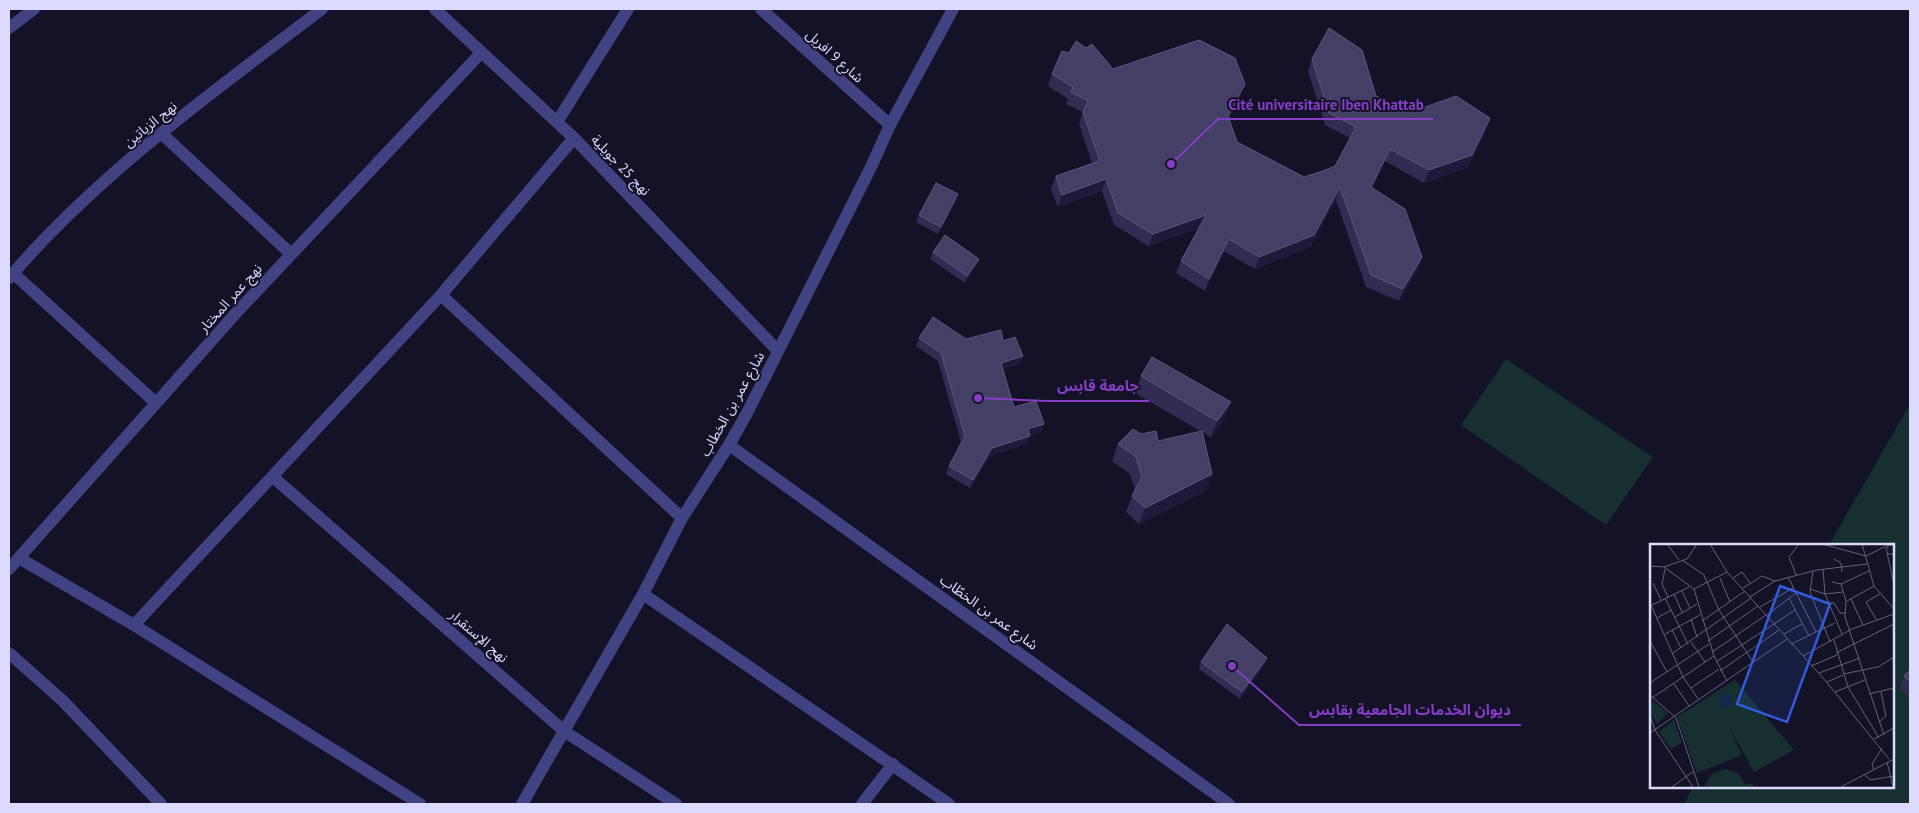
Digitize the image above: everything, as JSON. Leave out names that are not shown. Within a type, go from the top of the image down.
[{"type":"street","points":[[9,28],[34,9]]},
{"type":"street","name":"نهج الزياتين","points":[[11,275],[104,182],[161,134],[322,9]]},
{"type":"street","name":"نهج 25 جويلية","points":[[435,9],[574,138],[778,351]]},
{"type":"street","points":[[557,122],[628,9]]},
{"type":"street","name":"شارع 9 افريل","points":[[761,9],[890,125]]},
{"type":"street","name":"شارع عمر بن الخطاب","points":[[522,804],[643,594],[682,518],[729,445],[871,167],[890,125],[953,9]]},
{"type":"street","name":"نهج عمر المختار","points":[[9,570],[236,313],[481,53]]},
{"type":"street","points":[[161,134],[291,254]]},
{"type":"street","points":[[134,625],[441,295],[574,138]]},
{"type":"street","points":[[11,275],[156,403]]},
{"type":"street","points":[[441,295],[682,518]]},
{"type":"street","name":"شارع عمر بن الخطّاب","points":[[729,445],[931,588],[1229,804]]},
{"type":"street","name":"نهج الإستقرار","points":[[273,477],[564,730],[676,804]]},
{"type":"street","points":[[19,558],[134,625],[420,804]]},
{"type":"street","points":[[643,594],[949,804]]},
{"type":"street","points":[[9,653],[63,701],[161,804]]},
{"type":"street","points":[[862,804],[893,764]]},
{"type":"green space","points":[[1506,359],[1653,457],[1606,525],[1461,425]]},
{"type":"green space","points":[[1910,404],[1910,804],[1684,804],[1692,788],[1894,788],[1894,544],[1830,544]]},
{"type":"building","points":[[1329,28],[1362,50],[1376,96],[1411,112],[1456,96],[1490,118],[1472,155],[1429,170],[1390,149],[1371,187],[1405,209],[1422,257],[1403,289],[1371,275],[1340,187],[1314,235],[1259,257],[1229,239],[1209,279],[1181,261],[1206,215],[1153,234],[1118,213],[1106,179],[1062,195],[1056,176],[1100,161],[1083,112],[1088,101],[1071,92],[1073,87],[1052,74],[1062,51],[1069,53],[1076,41],[1086,48],[1092,44],[1113,69],[1199,40],[1235,58],[1245,84],[1228,116],[1237,142],[1304,177],[1335,166],[1356,127],[1329,113],[1312,59]]},
{"type":"building","points":[[936,183],[958,194],[941,227],[919,215]]},
{"type":"building","points":[[945,235],[979,259],[967,276],[933,252]]},
{"type":"building","points":[[933,317],[966,339],[1001,330],[1003,341],[1015,337],[1023,356],[1001,363],[1014,407],[1036,401],[1044,424],[1028,429],[1030,436],[992,448],[973,480],[949,466],[965,436],[941,353],[919,338]]},
{"type":"building","points":[[1152,357],[1231,402],[1217,421],[1141,376]]},
{"type":"building","points":[[1133,429],[1141,434],[1156,431],[1158,441],[1202,431],[1212,474],[1145,508],[1132,496],[1142,477],[1136,457],[1118,444]]},
{"type":"building","points":[[1227,624],[1267,658],[1242,692],[1201,662]]},
{"type":"building","points":[[1910,670],[1910,682],[1904,676]]},
{"type":"place","name":"Cité universitaire Iben Khattab","points":[[1171,164]]},
{"type":"place","name":"جامعة قابس","points":[[978,398]]},
{"type":"place","name":"ديوان الخدمات الجامعية بقابس","points":[[1232,666]]}]
